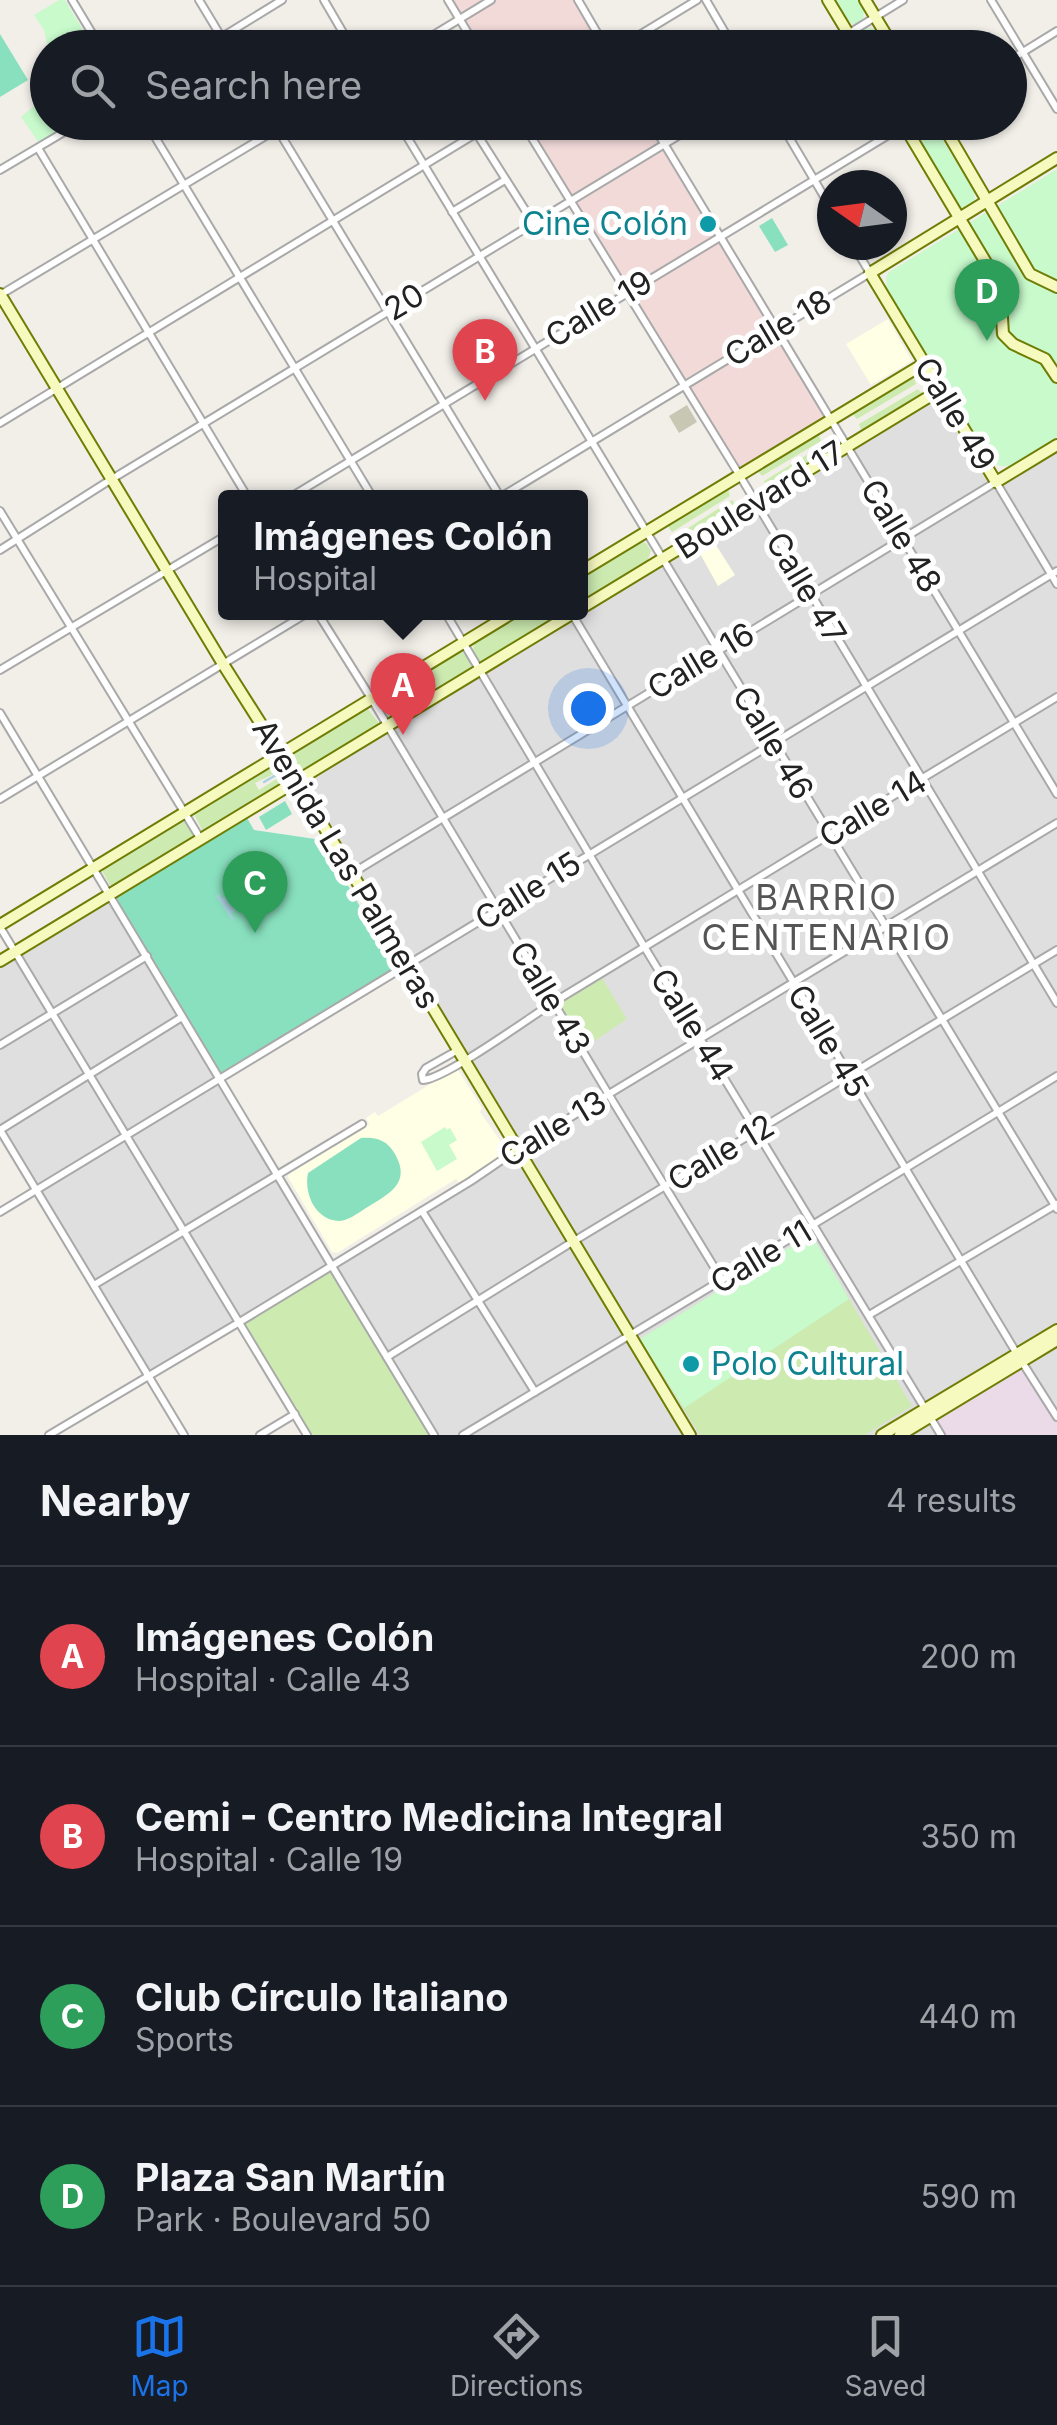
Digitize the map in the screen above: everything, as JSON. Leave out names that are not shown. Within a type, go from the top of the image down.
[{"type":"main road","points":[[828,0],[846,30]]},
{"type":"main road","points":[[865,0],[883,30]]},
{"type":"main road","points":[[914,140],[1000,286],[1004,334],[1013,344],[1045,359],[1057,378]]},
{"type":"main road","points":[[952,140],[1030,274],[1057,287]]},
{"type":"main road","name":"Calle 18","points":[[870,273],[1057,158]]},
{"type":"main road","name":"Calle 49","points":[[870,273],[996,482]]},
{"type":"main road","name":"Avenida Las Palmeras","points":[[0,295],[54,390]]},
{"type":"main road","name":"Avenida Las Palmeras","points":[[0,305],[278,756],[686,1435]]},
{"type":"main road","name":"Boulevard 17","points":[[588,567],[924,364]]},
{"type":"main road","name":"Boulevard 17","points":[[588,604],[940,390]]},
{"type":"main road","name":"Calle 16","points":[[996,482],[1057,445]]},
{"type":"main road","points":[[0,926],[501,620]]},
{"type":"main road","name":"Boulevard 17","points":[[0,961],[562,620]]},
{"type":"main road","points":[[882,1435],[928,1413],[1057,1330]]},
{"type":"main road","points":[[1019,1358],[1057,1340]]},
{"type":"main road","points":[[900,1435],[928,1413]]},
{"type":"street","points":[[72,0],[90,30]]},
{"type":"street","points":[[199,0],[218,30]]},
{"type":"street","points":[[233,30],[282,0]]},
{"type":"street","points":[[324,0],[342,30]]},
{"type":"street","points":[[448,0],[465,30]]},
{"type":"street","points":[[441,30],[490,0]]},
{"type":"street","points":[[578,0],[596,30]]},
{"type":"street","points":[[648,30],[697,0]]},
{"type":"street","points":[[706,0],[724,30]]},
{"type":"street","points":[[853,30],[903,0]]},
{"type":"street","points":[[991,0],[1009,30]]},
{"type":"street","points":[[1027,49],[1057,31]]},
{"type":"street","points":[[1027,60],[1057,109]]},
{"type":"street","points":[[0,170],[51,140]]},
{"type":"street","points":[[157,140],[368,490]]},
{"type":"street","points":[[0,295],[255,140]]},
{"type":"street","points":[[284,140],[496,490]]},
{"type":"street","name":"Calle 46","points":[[409,140],[1056,1206]]},
{"type":"street","points":[[0,423],[467,140]]},
{"type":"street","points":[[481,140],[534,224]]},
{"type":"street","name":"Calle 47","points":[[533,140],[1057,1003]]},
{"type":"street","name":"Calle 48","points":[[662,140],[1057,794]]},
{"type":"street","name":"20","points":[[0,550],[671,140]]},
{"type":"street","points":[[791,140],[817,185]]},
{"type":"street","name":"Calle 19","points":[[302,490],[879,140]]},
{"type":"street","points":[[38,148],[243,490]]},
{"type":"street","points":[[452,212],[506,180]]},
{"type":"street","name":"Calle 49","points":[[862,260],[870,273]]},
{"type":"street","name":"Calle 18","points":[[512,490],[870,273]]},
{"type":"street","name":"Calle 49","points":[[996,482],[1054,573],[1057,584]]},
{"type":"street","name":"Calle 16","points":[[349,876],[996,482]]},
{"type":"street","points":[[0,511],[200,838]]},
{"type":"street","points":[[0,670],[218,541]]},
{"type":"street","name":"Calle 15","points":[[0,1212],[1054,573]]},
{"type":"street","points":[[0,800],[296,620]]},
{"type":"street","name":"Calle 43","points":[[322,620],[722,1280]]},
{"type":"street","name":"Calle 44","points":[[450,620],[941,1435]]},
{"type":"street","name":"Calle 45","points":[[579,620],[738,892],[1057,1417]]},
{"type":"street","name":"Calle 14","points":[[459,1057],[426,1068],[424,1080],[430,1080],[459,1057],[1057,697]]},
{"type":"street","points":[[0,713],[434,1435]]},
{"type":"street","name":"Calle 13","points":[[53,1434],[1057,823]]},
{"type":"street","points":[[0,926],[307,1435]]},
{"type":"street","name":"Calle 12","points":[[387,1357],[1057,950]]},
{"type":"street","points":[[0,1044],[147,956]]},
{"type":"street","points":[[182,1017],[0,1130],[184,1435]]},
{"type":"street","name":"Calle 11","points":[[463,1435],[1057,1076]]},
{"type":"street","points":[[94,1285],[362,1124]]},
{"type":"street","points":[[869,1316],[1056,1206]]},
{"type":"street","points":[[422,1211],[535,1392]]},
{"type":"street","points":[[260,1435],[294,1414]]},
{"type":"shaded area","points":[[449,0],[577,0],[596,30],[468,30]]},
{"type":"shaded area","points":[[533,140],[661,140],[831,421],[740,476]]},
{"type":"shaded area","points":[[888,319],[912,361],[871,385],[846,344]]},
{"type":"shaded area","points":[[940,390],[996,482],[1057,445],[1057,1330],[882,1435],[690,1435],[295,781],[561,620],[588,620],[588,603]]},
{"type":"shaded area","points":[[687,405],[697,422],[679,433],[669,416]]},
{"type":"shaded area","points":[[709,534],[735,575],[718,586],[694,543]]},
{"type":"shaded area","points":[[108,891],[330,1266],[513,1152],[683,1435],[434,1435],[330,1267],[148,1374],[0,1130],[0,955]]},
{"type":"shaded area","points":[[457,1068],[506,1154],[459,1183],[456,1179],[337,1253],[332,1252],[289,1174],[369,1124],[366,1118],[375,1112],[378,1116]]},
{"type":"shaded area","points":[[1057,1340],[1057,1435],[900,1435]]},
{"type":"shaded area","points":[[1021,1361],[1057,1417],[1057,1435],[941,1435],[930,1417]]},
{"type":"green space","points":[[65,0],[83,30],[44,30],[34,15]]},
{"type":"green space","points":[[833,0],[859,0],[863,20],[854,24],[845,20]]},
{"type":"green space","points":[[0,34],[28,80],[0,97]]},
{"type":"green space","points":[[30,109],[30,130],[21,117]]},
{"type":"green space","points":[[918,140],[943,140],[974,191],[975,201],[970,207],[956,204]]},
{"type":"green space","points":[[1057,169],[1057,437],[1009,466],[1000,466],[989,459],[887,290],[886,277]]},
{"type":"green space","points":[[772,218],[788,245],[775,252],[759,226]]},
{"type":"green space","points":[[913,375],[916,384],[857,419],[851,412]]},
{"type":"green space","points":[[918,389],[924,396],[862,433],[859,424]]},
{"type":"green space","points":[[818,432],[821,441],[762,476],[756,469]]},
{"type":"green space","points":[[823,445],[829,453],[768,490],[764,481]]},
{"type":"green space","points":[[728,488],[730,496],[672,532],[667,525]]},
{"type":"green space","points":[[732,500],[739,507],[734,510],[733,506],[681,539],[678,545],[674,537]]},
{"type":"green space","points":[[639,540],[651,551],[647,562],[588,600],[588,570]]},
{"type":"green space","points":[[509,620],[556,620],[483,664],[473,652],[474,641]]},
{"type":"green space","points":[[459,651],[468,659],[471,670],[392,718],[388,716],[381,698]]},
{"type":"green space","points":[[367,708],[378,722],[377,728],[300,775],[294,773],[286,757],[289,754]]},
{"type":"green space","points":[[271,764],[276,773],[255,783],[259,790],[278,778],[282,785],[207,831],[202,830],[193,812]]},
{"type":"green space","points":[[285,801],[292,814],[266,830],[259,817]]},
{"type":"green space","points":[[247,818],[254,830],[322,840],[395,968],[222,1074],[113,899]]},
{"type":"green space","points":[[182,819],[194,833],[193,838],[110,885],[101,869]]},
{"type":"green space","points":[[602,978],[627,1019],[584,1048],[560,1007]]},
{"type":"green space","points":[[445,1127],[457,1140],[449,1145],[457,1159],[437,1171],[421,1142]]},
{"type":"green space","points":[[361,1138],[381,1140],[392,1149],[400,1164],[399,1181],[389,1193],[353,1216],[342,1221],[330,1219],[312,1203],[308,1173]]},
{"type":"green space","points":[[811,1234],[912,1406],[865,1435],[700,1435],[640,1339]]},
{"type":"green space","points":[[811,1234],[849,1299],[684,1408],[640,1339]]},
{"type":"green space","points":[[331,1267],[434,1435],[307,1435],[238,1323]]},
{"type":"water","points":[[239,884],[245,884],[254,898],[231,913],[232,920],[216,896],[222,898]]},
{"type":"waterway","points":[[264,782],[276,775]]},
{"type":"place","name":"Cine Colón","points":[[708,224]]},
{"type":"place","name":"Plaza San Martín","points":[[987,341]]},
{"type":"place","name":"Cemi - Centro Medicina Integral","points":[[485,401]]},
{"type":"place","name":"Imágenes Colón","points":[[403,735]]},
{"type":"place","name":"Club Círculo Italiano","points":[[255,933]]},
{"type":"place","name":"Polo Cultural","points":[[691,1364]]},
{"type":"district","name":"BARRIO CENTENARIO","points":[[827,918]]}]
